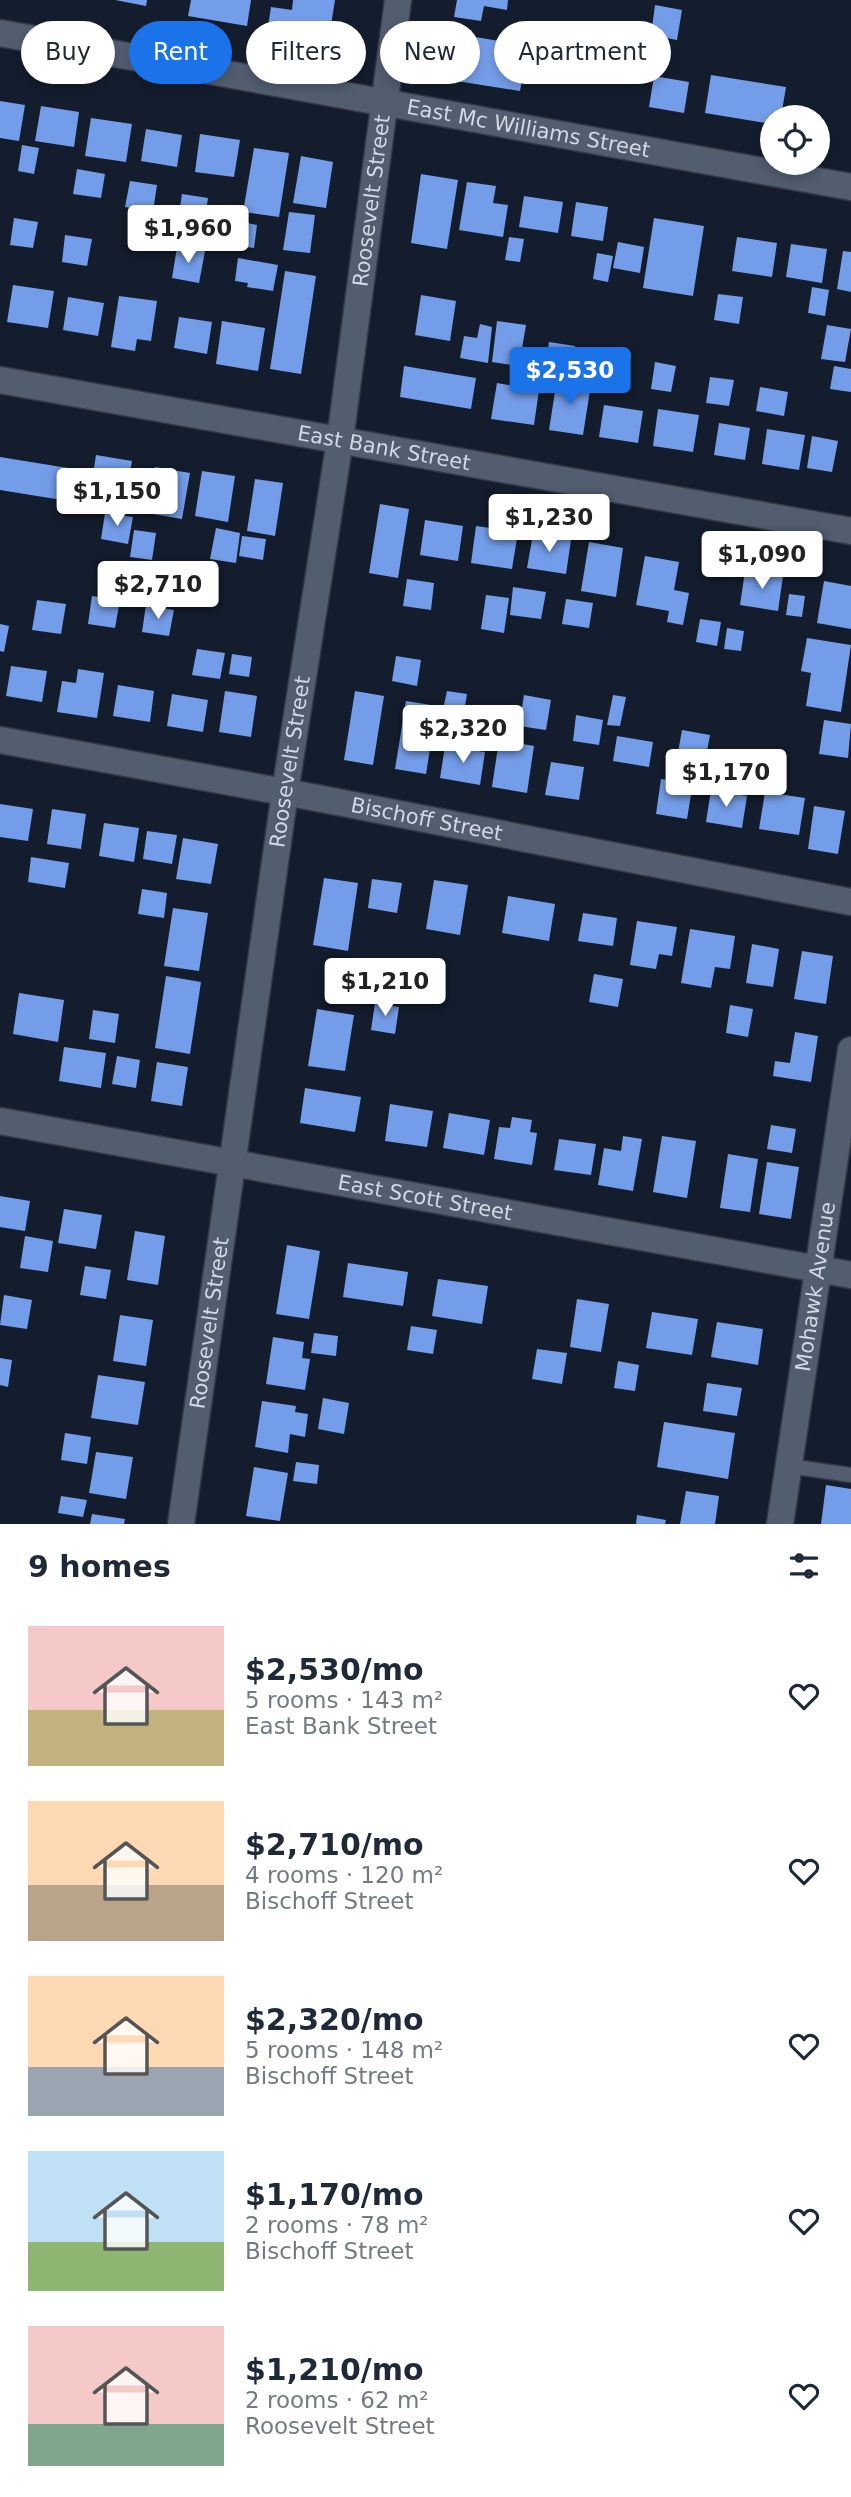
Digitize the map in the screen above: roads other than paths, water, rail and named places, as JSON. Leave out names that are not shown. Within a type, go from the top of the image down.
[{"type":"street","name":"Roosevelt Street","points":[[181,1524],[285,792],[340,440],[398,0]]},
{"type":"street","name":"East Mc Williams Street","points":[[0,33],[851,187]]},
{"type":"street","name":"East Bank Street","points":[[0,380],[851,531]]},
{"type":"street","name":"Bischoff Street","points":[[0,740],[285,792],[851,902]]},
{"type":"street","name":"Mohawk Avenue","points":[[780,1524],[851,1050]]},
{"type":"street","name":"East Scott Street","points":[[0,1121],[851,1275]]},
{"type":"lane","points":[[789,1465],[851,1475]]}]
